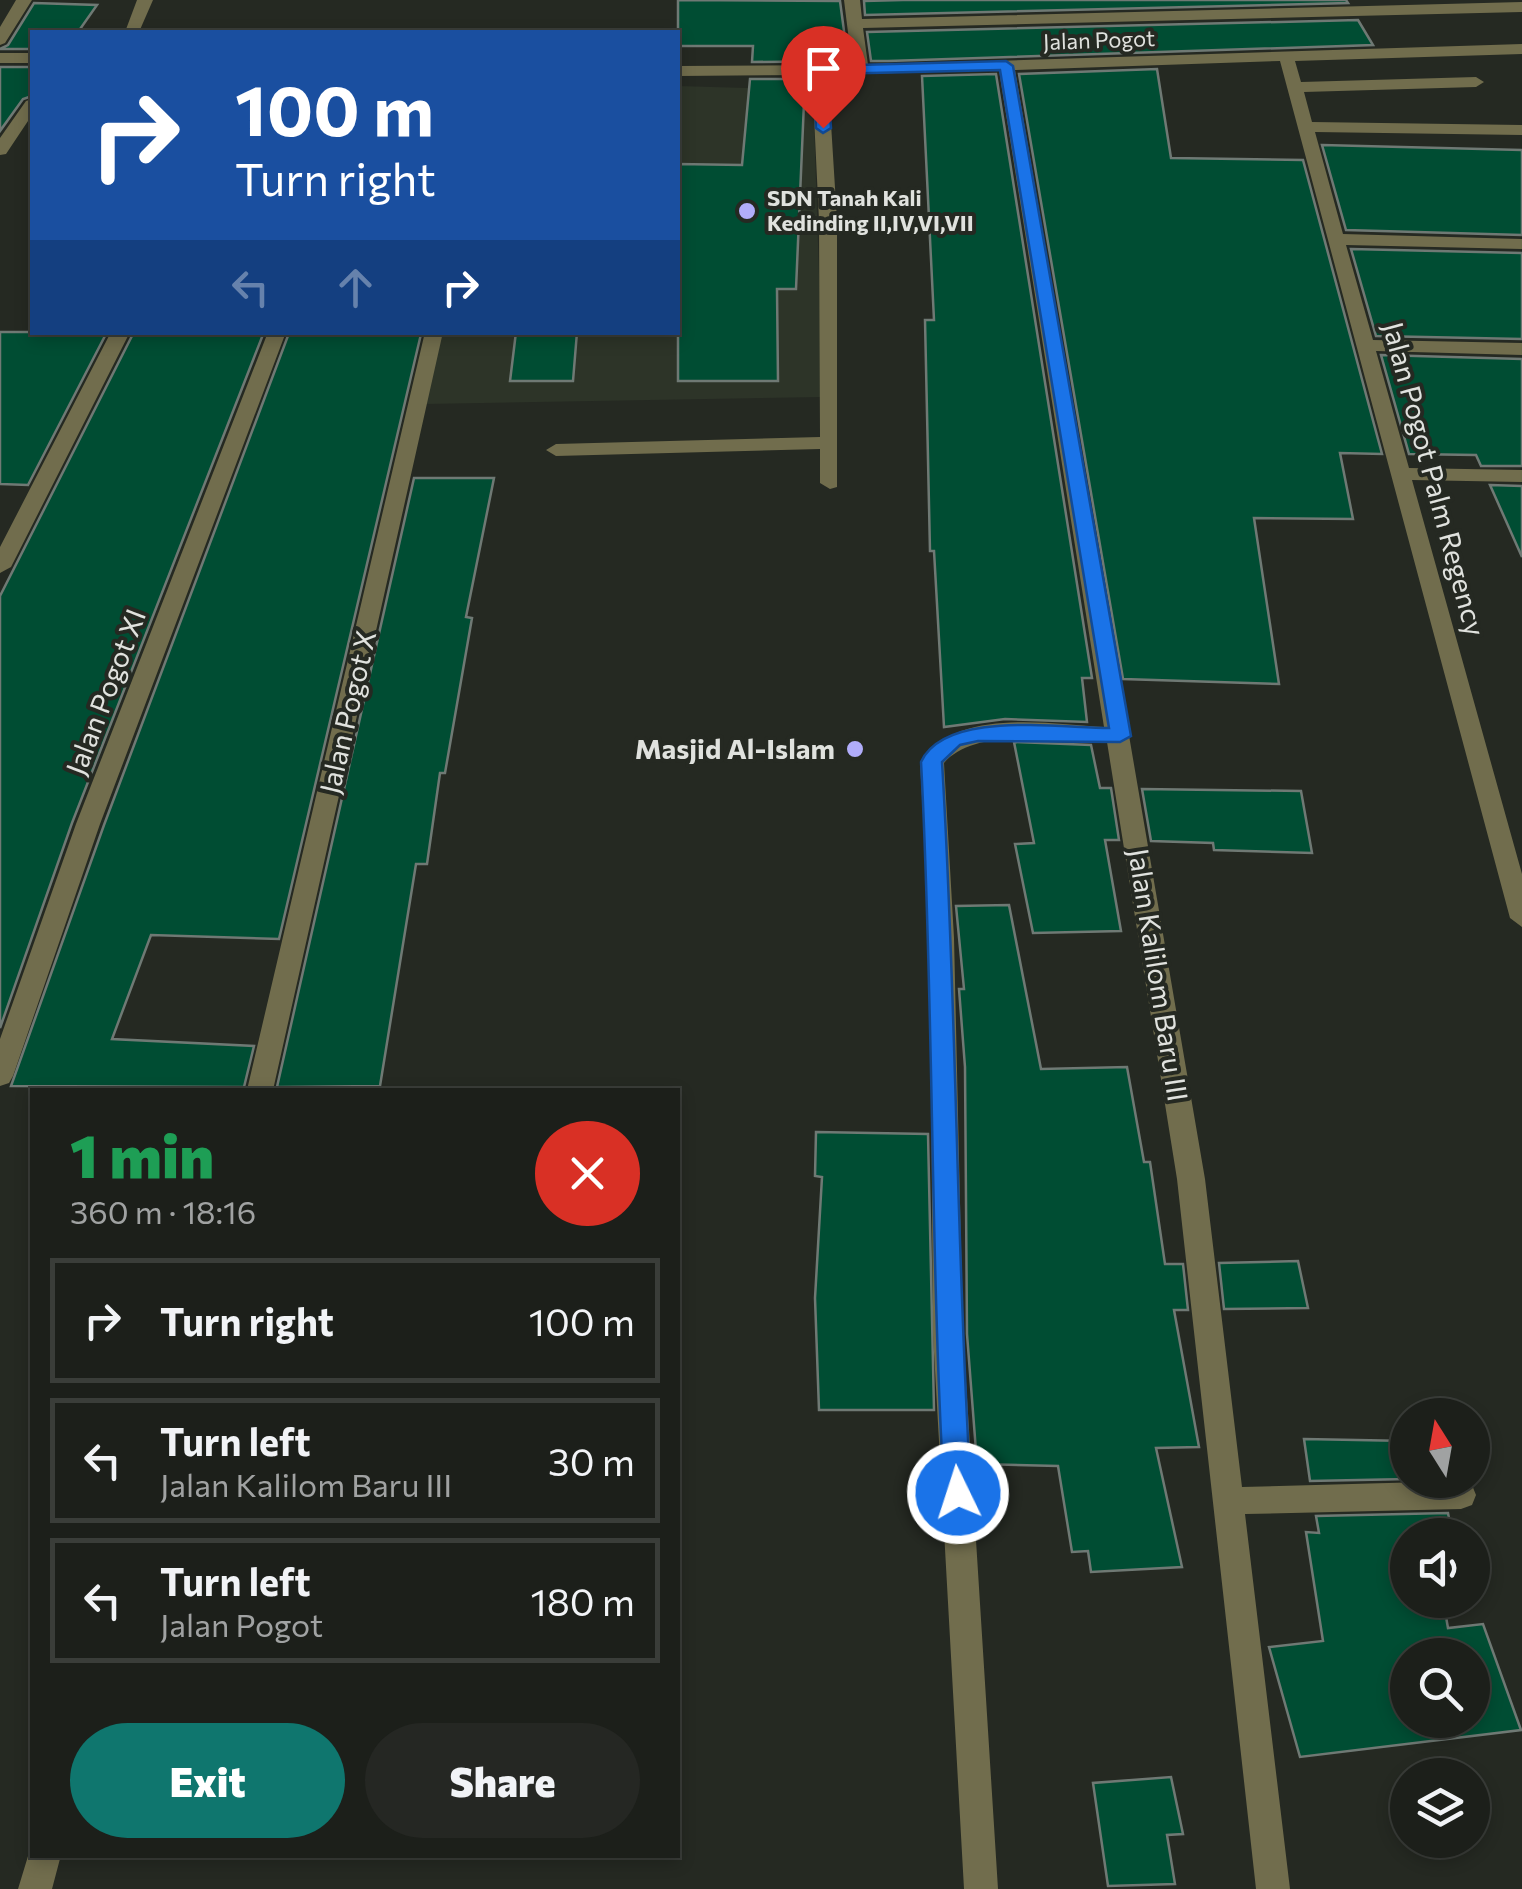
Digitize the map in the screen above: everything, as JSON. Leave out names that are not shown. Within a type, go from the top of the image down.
[{"type":"street","points":[[0,40],[24,0]]},
{"type":"street","points":[[133,30],[145,0]]},
{"type":"street","points":[[852,0],[860,70]]},
{"type":"street","name":"Jalan Pogot","points":[[855,24],[1383,26],[1522,7]]},
{"type":"street","name":"Jalan Pogot","points":[[680,71],[860,70],[1286,56],[1383,26],[1522,49]]},
{"type":"street","name":"Jalan Pogot Palm Regency","points":[[1286,56],[1522,918]]},
{"type":"street","points":[[0,58],[30,58]]},
{"type":"street","name":"Jalan Kalilom Baru III","points":[[1006,66],[1191,1179],[1273,1889]]},
{"type":"street","points":[[820,70],[828,220],[830,482]]},
{"type":"street","points":[[1295,87],[1476,82]]},
{"type":"street","points":[[0,150],[30,107]]},
{"type":"street","points":[[1306,127],[1522,130]]},
{"type":"street","points":[[1336,239],[1522,244]]},
{"type":"street","points":[[0,567],[119,335]]},
{"type":"street","name":"Jalan Pogot XI","points":[[0,1076],[88,824],[276,335]]},
{"type":"street","name":"Jalan Pogot X","points":[[260,1088],[433,335]]},
{"type":"street","points":[[1366,345],[1522,349]]},
{"type":"street","points":[[556,450],[830,443]]},
{"type":"street","points":[[1401,474],[1522,476]]},
{"type":"street","points":[[981,1889],[948,1334],[942,938],[932,762],[937,750],[954,739],[978,734],[1120,736]]},
{"type":"street","points":[[1229,1502],[1390,1497]]},
{"type":"street","points":[[34,1889],[43,1858]]},
{"type":"shaded area","name":"SDN Tanah Kali Kedinding II,IV,VI,VII","points":[[680,86],[813,90],[823,397],[425,404],[440,335],[680,335]]},
{"type":"building","points":[[678,0],[840,1],[848,61],[752,62],[753,46],[680,46]]},
{"type":"building","points":[[864,1],[1348,3],[865,15]]},
{"type":"building","points":[[34,3],[97,5],[79,30],[30,30],[30,49],[0,49],[8,45]]},
{"type":"building","points":[[1358,20],[1373,45],[888,61],[871,61],[867,32]]},
{"type":"building","points":[[0,67],[30,67],[30,97],[23,99],[0,131]]},
{"type":"building","points":[[1157,69],[1171,158],[1303,160],[1382,454],[1340,453],[1353,519],[1254,518],[1279,684],[1123,679],[1019,74]]},
{"type":"building","points":[[996,74],[1092,678],[1082,678],[1087,722],[1005,719],[944,727],[934,551],[930,551],[925,320],[934,320],[922,76]]},
{"type":"building","points":[[750,79],[805,79],[796,289],[777,289],[778,381],[678,381],[680,164],[742,165]]},
{"type":"building","points":[[1322,145],[1522,150],[1522,235],[1346,230]]},
{"type":"building","points":[[1351,249],[1522,253],[1522,339],[1376,336]]},
{"type":"building","points":[[0,332],[105,335],[28,485],[0,484]]},
{"type":"building","points":[[132,335],[263,335],[72,823],[0,1028],[0,596]]},
{"type":"building","points":[[288,335],[421,335],[279,939],[151,935],[112,1039],[254,1046],[244,1087],[11,1086],[104,825]]},
{"type":"building","points":[[516,335],[577,335],[573,381],[510,381]]},
{"type":"building","points":[[1381,355],[1522,359],[1522,466],[1481,466],[1476,455],[1409,454]]},
{"type":"building","points":[[414,478],[494,478],[466,617],[472,618],[445,773],[440,773],[427,864],[416,864],[380,1086],[277,1087]]},
{"type":"building","points":[[1490,485],[1522,486],[1522,557]]},
{"type":"building","points":[[1014,742],[1091,745],[1100,788],[1111,788],[1119,840],[1105,840],[1121,931],[1033,933],[1015,844],[1034,843]]},
{"type":"building","points":[[1142,789],[1301,791],[1312,853],[1214,850],[1213,843],[1151,841]]},
{"type":"building","points":[[1009,905],[1041,1069],[1127,1067],[1144,1162],[1150,1162],[1165,1264],[1183,1264],[1188,1310],[1174,1310],[1199,1447],[1156,1448],[1182,1567],[1091,1572],[1088,1551],[1072,1552],[1058,1466],[977,1464],[967,1334],[965,1067],[959,989],[964,989],[956,906]]},
{"type":"building","points":[[816,1132],[928,1134],[934,1410],[819,1410],[815,1298],[822,1177],[815,1176]]},
{"type":"building","points":[[1298,1261],[1308,1308],[1224,1309],[1219,1263]]},
{"type":"building","points":[[1304,1439],[1390,1441],[1390,1479],[1310,1481]]},
{"type":"building","points":[[1448,1513],[1449,1518],[1390,1518],[1390,1618],[1446,1618],[1448,1628],[1483,1624],[1488,1638],[1390,1638],[1390,1738],[1456,1738],[1300,1757],[1269,1647],[1323,1641],[1306,1532],[1319,1533],[1316,1516]]},
{"type":"building","points":[[1490,1644],[1521,1730],[1490,1734]]},
{"type":"building","points":[[1171,1777],[1183,1834],[1167,1835],[1175,1884],[1108,1886],[1093,1783]]},
{"type":"place","name":"SDN Tanah Kali Kedinding II,IV,VI,VII","points":[[747,211]]},
{"type":"place","name":"Masjid Al-Islam","points":[[855,749]]},
{"type":"route","points":[[823,128],[820,70],[1006,66],[1120,736],[978,734],[954,739],[937,750],[932,762],[942,938],[948,1334],[958,1493]]}]
